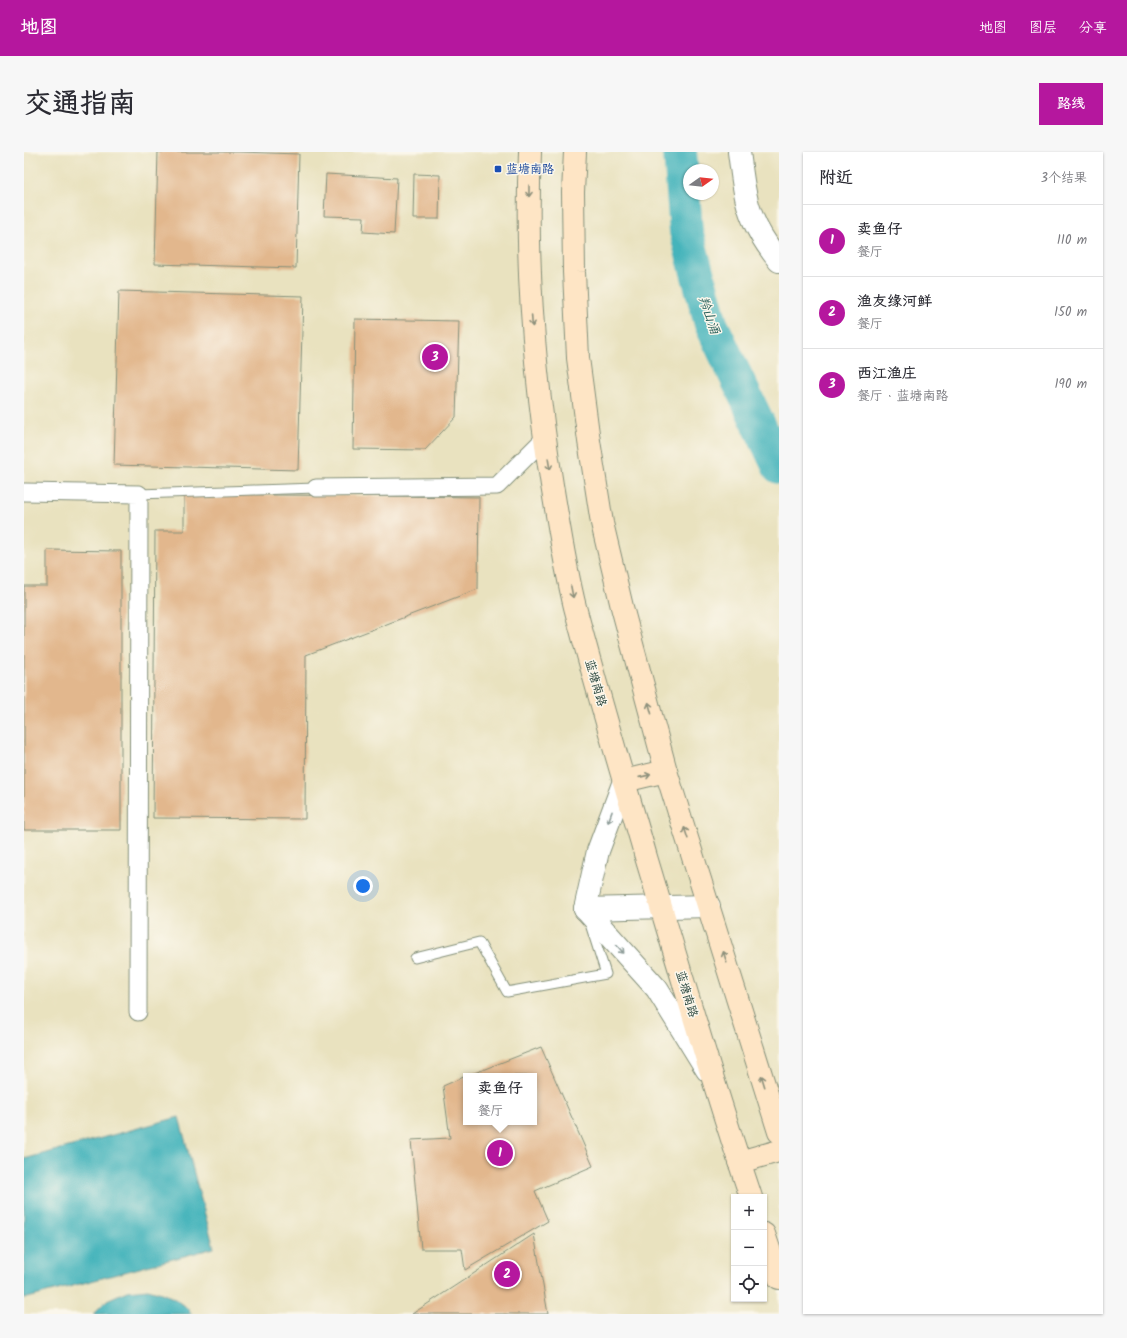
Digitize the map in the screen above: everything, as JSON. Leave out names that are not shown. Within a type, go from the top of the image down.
[{"type":"main road","name":"蓝塘南路","points":[[530,152],[529,266],[534,352],[544,438],[558,520],[575,605],[661,907],[750,1194]]},
{"type":"main road","points":[[575,152],[573,192],[574,272],[578,358],[602,523],[622,607],[666,771],[779,1132]]},
{"type":"main road","points":[[624,781],[666,771]]},
{"type":"main road","points":[[739,1162],[779,1151]]},
{"type":"main road","points":[[767,1243],[779,1278]]},
{"type":"street","points":[[739,152],[743,184],[752,218],[767,246],[779,261]]},
{"type":"street","points":[[316,488],[497,486],[544,438]]},
{"type":"street","points":[[24,492],[139,494],[138,1012]]},
{"type":"street","points":[[585,909],[598,851],[624,781]]},
{"type":"street","points":[[585,909],[709,906]]},
{"type":"street","points":[[585,909],[656,990],[715,1084]]},
{"type":"lane","points":[[139,494],[316,488]]},
{"type":"lane","points":[[415,958],[479,942],[507,992],[606,974],[585,909]]},
{"type":"water","points":[[179,1117],[214,1248],[24,1299],[24,1159]]},
{"type":"water","points":[[148,1289],[173,1298],[183,1304],[192,1314],[93,1314],[107,1300],[127,1291]]},
{"type":"building","points":[[158,152],[299,154],[296,268],[155,264]]},
{"type":"building","points":[[326,174],[397,178],[394,234],[363,232],[364,217],[324,216]]},
{"type":"building","points":[[414,174],[440,175],[439,219],[413,219]]},
{"type":"building","points":[[119,291],[303,296],[298,470],[114,465]]},
{"type":"building","points":[[355,319],[459,321],[456,417],[425,450],[353,449]]},
{"type":"building","points":[[184,494],[479,497],[478,589],[306,655],[305,819],[153,818],[155,531],[184,531]]},
{"type":"building","points":[[47,550],[121,551],[121,830],[24,830],[24,586],[47,586]]},
{"type":"building","points":[[541,1047],[593,1166],[535,1191],[548,1221],[465,1270],[462,1249],[421,1249],[411,1140],[450,1138],[443,1086],[463,1077],[463,1125],[537,1125],[537,1073],[475,1073]]},
{"type":"building","points":[[534,1234],[548,1314],[412,1314]]},
{"type":"waterway","name":"羚山涌","points":[[680,152],[686,231],[711,324],[779,467]]},
{"type":"place","name":"蓝塘南路","points":[[498,169]]},
{"type":"place","name":"西江渔庄","points":[[435,357]]},
{"type":"place","name":"卖鱼仔","points":[[500,1153]]},
{"type":"place","name":"渔友缘河鲜","points":[[507,1274]]}]
